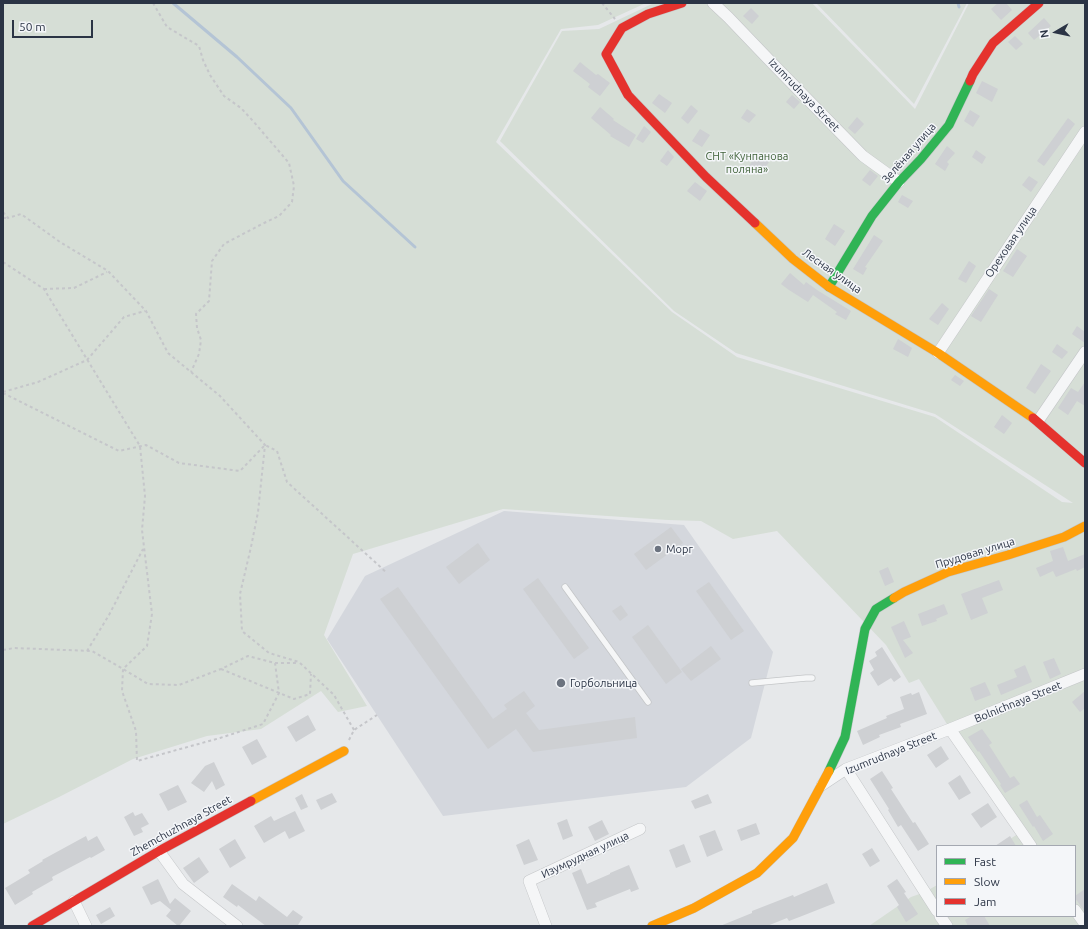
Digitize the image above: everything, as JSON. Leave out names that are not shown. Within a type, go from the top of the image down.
[{"type":"street","points":[[622,28],[648,14],[682,3]]},
{"type":"street","name":"Izumrudnaya Street","points":[[713,3],[863,156],[899,182]]},
{"type":"street","name":"Зелёная улица","points":[[829,287],[872,216],[899,182],[921,159],[949,125],[973,74],[993,43],[1039,3]]},
{"type":"street","name":"Лесная улица","points":[[622,28],[606,54],[628,95],[701,171],[792,258],[829,287],[938,353],[1038,421],[1085,463]]},
{"type":"street","name":"Ореховая улица","points":[[938,353],[1085,132]]},
{"type":"street","points":[[1038,421],[1085,352]]},
{"type":"street","name":"Прудовая улица","points":[[822,785],[845,737],[854,681],[865,629],[876,609],[904,592],[948,572],[1008,556],[1064,537],[1085,526]]},
{"type":"street","name":"Bolnichnaya Street","points":[[950,729],[1084,677]]},
{"type":"street","points":[[950,729],[1030,845]]},
{"type":"street","name":"Izumrudnaya Street","points":[[652,926],[694,908],[757,873],[793,838],[822,785],[846,769],[950,729]]},
{"type":"street","name":"Zhemchuzhnaya Street","points":[[32,926],[159,851],[344,751]]},
{"type":"street","points":[[846,769],[936,909]]},
{"type":"street","name":"Изумрудная улица","points":[[546,926],[529,881],[640,829]]},
{"type":"street","points":[[159,851],[183,884],[237,926]]},
{"type":"street","points":[[74,901],[86,926]]},
{"type":"street","points":[[1076,911],[1085,924]]},
{"type":"lane","points":[[565,588],[648,702]]},
{"type":"lane","points":[[752,683],[812,678]]},
{"type":"path","points":[[153,3],[167,27],[199,46],[203,60],[210,75],[224,96],[241,108],[289,163],[294,186],[292,202],[279,216],[224,244],[212,261],[209,301],[196,314],[197,328],[201,340],[199,354],[191,372]]},
{"type":"path","points":[[602,3],[622,28]]},
{"type":"path","points":[[3,212],[8,218]]},
{"type":"path","points":[[3,218],[21,214],[60,242],[108,272],[146,311],[168,354],[220,396],[265,445],[277,451],[287,482],[387,573]]},
{"type":"path","points":[[3,262],[44,289],[140,446],[145,496],[142,530],[152,614],[147,646],[123,669],[122,691],[136,731],[137,761],[220,738],[263,724],[280,694],[275,664]]},
{"type":"path","points":[[44,289],[74,288],[108,272]]},
{"type":"path","points":[[3,393],[38,382],[87,360],[124,317],[146,311]]},
{"type":"path","points":[[3,393],[119,451],[146,445],[178,463],[240,470],[265,445]]},
{"type":"path","points":[[265,445],[258,512],[240,594],[242,631],[269,653],[299,662],[334,696],[354,730]]},
{"type":"path","points":[[87,651],[144,548]]},
{"type":"path","points":[[3,650],[14,648],[92,651],[148,684],[179,685],[221,669],[248,656],[275,664],[299,662]]},
{"type":"path","points":[[221,669],[294,699],[310,694],[311,674]]},
{"type":"path","points":[[344,751],[354,730],[377,715]]},
{"type":"shaded area","name":"Горбольница","points":[[504,511],[684,525],[773,652],[751,738],[686,787],[443,816],[327,639],[365,576]]},
{"type":"green space","name":"СНТ «Кунпанова поляна»","points":[[3,3],[646,3],[598,25],[561,29],[496,142],[672,312],[737,357],[935,417],[1062,502],[1073,503],[935,414],[736,353],[674,311],[500,141],[562,31],[599,29],[654,3],[812,3],[915,109],[969,3],[1085,3],[1085,926],[869,926],[911,897],[925,892],[936,886],[936,917],[1076,917],[1076,845],[1001,845],[1021,832],[950,729],[919,679],[909,683],[886,645],[777,531],[733,539],[701,521],[503,509],[353,554],[324,635],[367,706],[338,712],[321,691],[261,729],[207,736],[133,759],[3,824]]},
{"type":"green space","points":[[816,3],[967,3],[914,104]]},
{"type":"building","points":[[998,3],[1006,3],[1012,10],[1001,20],[991,9]]},
{"type":"building","points":[[751,8],[759,16],[752,24],[743,16]]},
{"type":"building","points":[[1044,18],[1051,26],[1034,40],[1028,33]]},
{"type":"building","points":[[1015,36],[1023,44],[1016,50],[1008,42]]},
{"type":"building","points":[[580,62],[596,75],[598,74],[610,83],[600,96],[588,87],[590,84],[573,71]]},
{"type":"building","points":[[982,81],[998,89],[992,102],[976,93]]},
{"type":"building","points":[[659,94],[672,103],[665,113],[652,103]]},
{"type":"building","points":[[792,95],[800,102],[794,109],[786,102]]},
{"type":"building","points":[[691,105],[698,111],[688,124],[681,118]]},
{"type":"building","points":[[600,107],[614,119],[613,120],[636,135],[629,147],[610,136],[611,135],[591,118]]},
{"type":"building","points":[[747,109],[756,115],[749,123],[741,118]]},
{"type":"building","points":[[970,110],[980,116],[973,127],[964,121]]},
{"type":"building","points":[[857,117],[864,124],[855,134],[848,128]]},
{"type":"building","points":[[1068,118],[1075,124],[1044,166],[1037,161]]},
{"type":"building","points":[[644,126],[651,132],[643,143],[636,139]]},
{"type":"building","points":[[700,129],[710,135],[702,147],[692,141]]},
{"type":"building","points":[[947,146],[955,153],[947,162],[949,164],[945,171],[935,164]]},
{"type":"building","points":[[668,150],[674,157],[667,166],[660,161]]},
{"type":"building","points":[[976,150],[986,157],[982,164],[972,157]]},
{"type":"building","points":[[757,154],[769,162],[761,174],[749,166]]},
{"type":"building","points":[[870,170],[878,176],[870,186],[862,180]]},
{"type":"building","points":[[1029,176],[1038,182],[1031,192],[1022,185]]},
{"type":"building","points":[[695,182],[707,191],[700,201],[687,191]]},
{"type":"building","points":[[902,195],[913,201],[908,208],[898,202]]},
{"type":"building","points":[[834,224],[845,231],[835,246],[825,239]]},
{"type":"building","points":[[874,235],[883,241],[865,267],[867,268],[863,275],[853,269]]},
{"type":"building","points":[[1017,249],[1027,256],[1013,277],[1003,271]]},
{"type":"building","points":[[969,261],[976,266],[966,283],[958,279]]},
{"type":"building","points":[[790,273],[804,285],[806,282],[851,311],[846,320],[835,314],[837,312],[813,295],[808,302],[781,284]]},
{"type":"building","points":[[989,289],[998,295],[981,322],[971,316]]},
{"type":"building","points":[[942,303],[949,309],[938,325],[929,319]]},
{"type":"building","points":[[1077,326],[1085,332],[1085,343],[1072,334]]},
{"type":"building","points":[[898,339],[912,348],[908,357],[893,349]]},
{"type":"building","points":[[1057,344],[1068,352],[1062,359],[1052,352]]},
{"type":"building","points":[[1041,364],[1051,371],[1035,394],[1026,388]]},
{"type":"building","points":[[955,375],[964,381],[960,386],[951,380]]},
{"type":"building","points":[[1085,382],[1085,406],[1077,401],[1068,415],[1058,408],[1071,388],[1078,392]]},
{"type":"building","points":[[1002,415],[1012,423],[1004,434],[994,427]]},
{"type":"building","name":"Морг","points":[[671,527],[683,543],[646,570],[634,554]]},
{"type":"building","points":[[478,543],[490,560],[459,584],[446,567]]},
{"type":"building","points":[[1063,547],[1068,561],[1085,554],[1085,567],[1056,577],[1053,571],[1040,577],[1036,568],[1053,561],[1050,551]]},
{"type":"building","points":[[888,567],[894,582],[885,586],[879,571]]},
{"type":"building","points":[[538,578],[589,648],[574,659],[523,589]]},
{"type":"building","points":[[999,580],[1003,590],[982,598],[988,613],[971,620],[961,594]]},
{"type":"building","points":[[709,582],[744,631],[731,640],[696,591]]},
{"type":"building","points":[[398,587],[493,719],[507,709],[504,705],[524,691],[535,706],[526,713],[539,730],[635,717],[637,738],[533,752],[516,729],[488,749],[380,599]]},
{"type":"building","points":[[944,604],[948,614],[936,619],[937,621],[922,626],[918,614]]},
{"type":"building","points":[[621,605],[628,615],[620,621],[612,611]]},
{"type":"building","points":[[904,621],[911,637],[903,640],[913,653],[905,658],[891,627]]},
{"type":"building","points":[[648,625],[682,672],[666,684],[632,637]]},
{"type":"building","points":[[711,646],[721,659],[691,681],[681,669]]},
{"type":"building","points":[[882,647],[901,677],[894,682],[891,678],[878,686],[870,673],[874,670],[869,661],[877,656],[875,652]]},
{"type":"building","points":[[1054,658],[1061,674],[1050,679],[1043,662]]},
{"type":"building","points":[[1025,665],[1032,682],[1001,695],[997,685],[1017,677],[1014,670]]},
{"type":"building","points":[[985,682],[991,695],[975,701],[970,688]]},
{"type":"building","points":[[1085,691],[1085,708],[1080,712],[1072,702]]},
{"type":"building","points":[[919,692],[927,714],[900,724],[901,727],[879,735],[880,737],[863,745],[857,731],[887,718],[886,716],[904,709],[900,697]]},
{"type":"building","points":[[308,715],[316,730],[296,742],[287,727]]},
{"type":"building","points":[[982,729],[992,743],[989,745],[1010,778],[1014,776],[1020,784],[1005,793],[1000,785],[1001,784],[968,737]]},
{"type":"building","points":[[257,739],[267,757],[252,765],[242,747]]},
{"type":"building","points":[[941,746],[949,759],[936,768],[927,755]]},
{"type":"building","points":[[214,762],[225,785],[216,790],[212,781],[204,792],[191,783],[205,766]]},
{"type":"building","points":[[882,771],[893,788],[891,789],[913,823],[915,822],[929,844],[918,851],[901,825],[898,827],[888,810],[889,809],[870,779]]},
{"type":"building","points":[[960,775],[971,793],[959,800],[948,783]]},
{"type":"building","points":[[178,785],[187,802],[168,811],[159,794]]},
{"type":"building","points":[[332,793],[337,802],[321,810],[316,800]]},
{"type":"building","points":[[302,794],[308,807],[301,810],[295,798]]},
{"type":"building","points":[[708,794],[712,803],[695,809],[691,801]]},
{"type":"building","points":[[1027,800],[1037,817],[1040,815],[1053,834],[1043,841],[1019,805]]},
{"type":"building","points":[[988,803],[997,817],[981,828],[971,814]]},
{"type":"building","points":[[295,811],[305,831],[289,839],[285,831],[264,843],[254,826],[271,816],[274,821]]},
{"type":"building","points":[[133,812],[135,816],[142,813],[149,824],[141,828],[143,832],[134,836],[124,817]]},
{"type":"building","points":[[567,819],[573,836],[563,840],[557,823]]},
{"type":"building","points":[[602,820],[609,834],[595,841],[588,827]]},
{"type":"building","points":[[756,823],[760,834],[741,841],[737,830]]},
{"type":"building","points":[[715,830],[723,850],[707,857],[699,836]]},
{"type":"building","points":[[86,836],[88,841],[97,836],[105,850],[52,877],[53,880],[32,892],[33,894],[15,905],[5,888],[30,873],[28,870],[43,861],[42,860]]},
{"type":"building","points":[[1010,836],[1015,845],[996,845]]},
{"type":"building","points":[[235,839],[246,858],[230,868],[219,849]]},
{"type":"building","points":[[529,839],[538,860],[524,865],[516,845]]},
{"type":"building","points":[[684,844],[691,862],[676,868],[669,850]]},
{"type":"building","points":[[872,848],[880,861],[870,867],[862,854]]},
{"type":"building","points":[[199,857],[209,872],[194,883],[183,868]]},
{"type":"building","points":[[629,865],[639,889],[631,892],[630,889],[595,903],[597,907],[587,910],[572,873],[581,869],[587,884]]},
{"type":"building","points":[[158,879],[170,904],[175,898],[191,911],[179,926],[166,916],[171,910],[160,901],[151,905],[142,887]]},
{"type":"building","points":[[897,879],[906,892],[904,893],[918,914],[906,922],[897,907],[899,905],[887,886]]},
{"type":"building","points":[[827,883],[835,903],[789,921],[787,918],[767,926],[720,926],[752,913],[752,911],[793,895],[794,897]]},
{"type":"building","points":[[232,884],[256,901],[259,896],[287,917],[293,910],[303,917],[298,925],[299,926],[266,926],[238,905],[237,907],[223,897]]},
{"type":"building","points":[[1085,889],[1085,912],[1076,899],[1076,895]]},
{"type":"building","points":[[110,907],[115,916],[101,924],[96,915]]},
{"type":"building","points":[[970,917],[985,917],[990,926],[968,926],[965,920]]},
{"type":"waterway","points":[[173,3],[237,57],[291,108],[343,181],[415,247]]},
{"type":"waterway","points":[[958,3],[959,7]]},
{"type":"traffic: fast","points":[[829,287],[872,216],[899,182],[921,159],[949,125],[970,81]]},
{"type":"traffic: fast","points":[[829,771],[845,737],[865,629],[876,609],[894,598]]},
{"type":"traffic: slow","points":[[755,223],[793,259],[829,287],[938,353],[1033,418]]},
{"type":"traffic: slow","points":[[894,598],[948,572],[1064,537],[1085,526]]},
{"type":"traffic: slow","points":[[251,801],[344,751]]},
{"type":"traffic: slow","points":[[652,926],[694,908],[757,873],[793,838],[829,771]]},
{"type":"traffic: jam","points":[[682,3],[648,14],[622,28],[606,54],[628,95],[706,177],[755,223]]},
{"type":"traffic: jam","points":[[970,81],[993,43],[1039,3]]},
{"type":"traffic: jam","points":[[1033,418],[1085,463]]},
{"type":"traffic: jam","points":[[32,926],[159,851],[251,801]]},
{"type":"place","name":"Морг","points":[[658,549]]},
{"type":"place","name":"Горбольница","points":[[561,683]]}]
